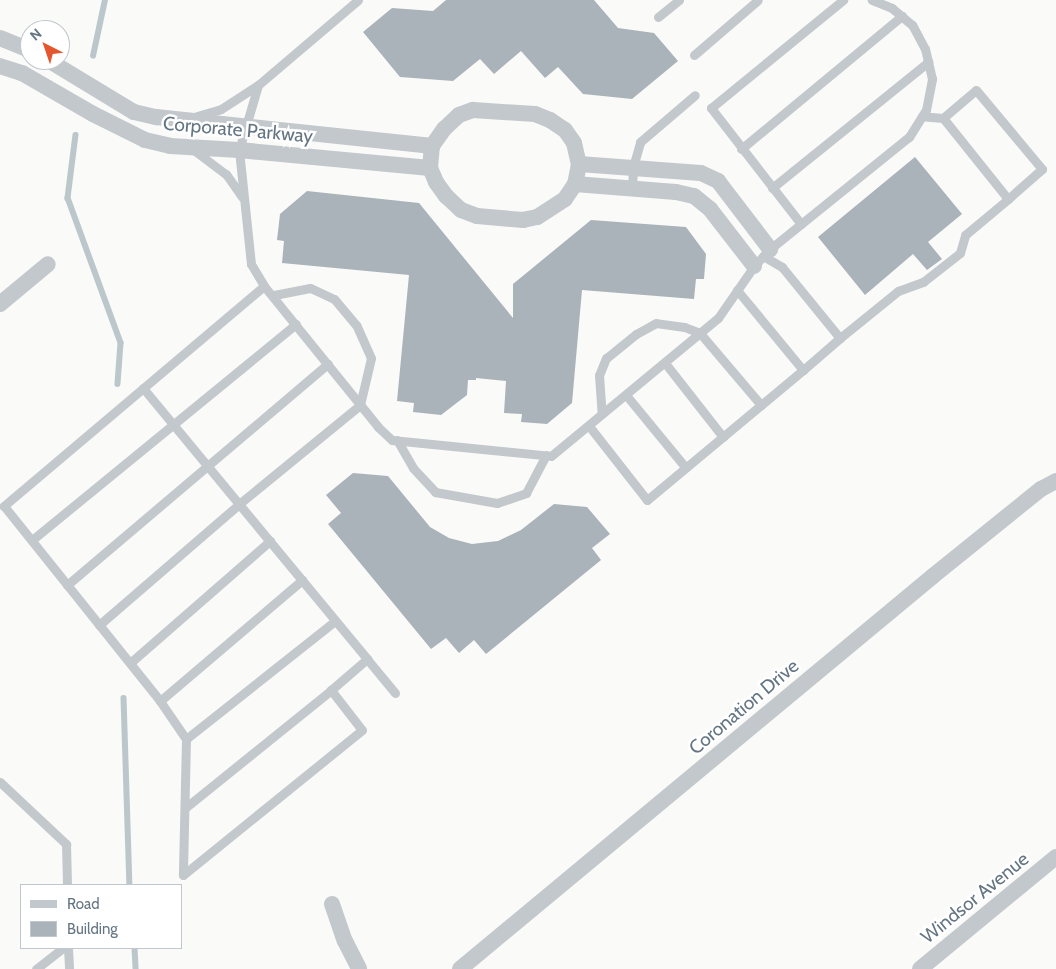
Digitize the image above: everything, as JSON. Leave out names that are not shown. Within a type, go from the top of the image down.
[{"type":"street","points":[[0,38],[20,46]]},
{"type":"street","name":"Corporate Parkway","points":[[0,66],[22,73],[145,140],[186,147],[239,150],[430,168]]},
{"type":"street","name":"Corporate Parkway","points":[[64,70],[134,112],[156,117],[432,146]]},
{"type":"street","points":[[63,97],[76,77]]},
{"type":"street","points":[[473,110],[535,114],[550,120],[565,130],[574,143],[579,164],[575,184],[565,199],[537,217],[523,220],[478,216],[461,210],[446,196],[436,182],[430,168],[432,146],[444,129],[460,115],[473,110]]},
{"type":"street","points":[[579,164],[701,173],[718,181],[762,257]]},
{"type":"street","points":[[575,184],[676,192],[694,196],[762,257]]},
{"type":"street","points":[[0,304],[48,264]]},
{"type":"street","name":"Coronation Drive","points":[[460,969],[933,576],[1041,489],[1056,481]]},
{"type":"street","name":"Windsor Avenue","points":[[920,969],[1054,863]]},
{"type":"street","points":[[332,904],[345,941],[359,969]]},
{"type":"lane","points":[[180,120],[221,109],[258,85],[358,0]]},
{"type":"lane","points":[[658,17],[679,0]]},
{"type":"lane","points":[[694,55],[758,0]]},
{"type":"lane","points":[[801,224],[711,108],[844,0]]},
{"type":"lane","points":[[258,85],[244,126],[239,150],[251,264],[264,286],[378,427],[392,440],[552,456],[718,318],[762,257],[909,137],[926,110],[932,79],[925,49],[912,25],[892,8],[872,0]]},
{"type":"lane","points":[[742,149],[902,16]]},
{"type":"lane","points":[[772,188],[928,62]]},
{"type":"lane","points":[[589,426],[647,500],[898,291],[924,282],[960,253],[965,235],[1042,169],[976,90],[943,118]]},
{"type":"lane","points":[[632,188],[633,168],[640,142],[695,95]]},
{"type":"lane","points":[[922,116],[943,118],[1008,198]]},
{"type":"lane","points":[[186,147],[200,153],[226,174],[244,201]]},
{"type":"lane","points":[[762,257],[782,267],[840,338]]},
{"type":"lane","points":[[264,286],[4,506],[160,701],[186,739],[183,875],[362,730],[331,690]]},
{"type":"lane","points":[[99,625],[239,504],[360,405],[372,358],[356,325],[334,299],[310,288],[273,295]]},
{"type":"lane","points":[[737,290],[803,370]]},
{"type":"lane","points":[[602,414],[599,375],[606,358],[636,334],[656,323],[684,327],[700,333],[761,405]]},
{"type":"lane","points":[[32,540],[296,324]]},
{"type":"lane","points":[[665,363],[723,437]]},
{"type":"lane","points":[[67,585],[328,364]]},
{"type":"lane","points":[[143,388],[395,693]]},
{"type":"lane","points":[[626,395],[686,468]]},
{"type":"lane","points":[[398,440],[413,468],[436,492],[497,503],[526,493],[546,455]]},
{"type":"lane","points":[[130,663],[270,541]]},
{"type":"lane","points":[[160,701],[302,580]]},
{"type":"lane","points":[[186,739],[335,621]]},
{"type":"lane","points":[[185,808],[368,659]]},
{"type":"lane","points":[[0,782],[66,844],[67,884]]},
{"type":"lane","points":[[36,969],[62,949]]},
{"type":"lane","points":[[68,949],[69,969]]},
{"type":"building","points":[[446,0],[594,0],[618,28],[654,33],[678,61],[632,99],[583,94],[558,67],[545,78],[521,51],[494,74],[480,59],[453,81],[400,77],[363,32],[392,8],[433,11]]},
{"type":"building","points":[[915,157],[962,214],[928,242],[942,259],[927,270],[913,254],[865,295],[818,237]]},
{"type":"building","points":[[307,191],[419,203],[513,318],[513,284],[591,220],[686,227],[706,254],[704,279],[696,279],[694,299],[582,290],[572,403],[547,424],[521,422],[522,414],[504,413],[506,381],[476,378],[476,380],[468,380],[467,395],[441,415],[413,412],[414,403],[397,401],[409,275],[282,263],[284,241],[277,240],[280,214]]},
{"type":"building","points":[[353,473],[388,476],[430,527],[449,538],[472,544],[498,541],[521,530],[554,504],[587,507],[610,534],[592,548],[601,560],[486,654],[474,640],[459,653],[446,638],[431,649],[328,524],[341,513],[326,495]]},
{"type":"waterway","points":[[93,56],[105,0]]},
{"type":"waterway","points":[[76,135],[68,198],[121,343],[118,384]]},
{"type":"waterway","points":[[124,698],[130,884]]},
{"type":"waterway","points":[[135,949],[136,969]]}]
